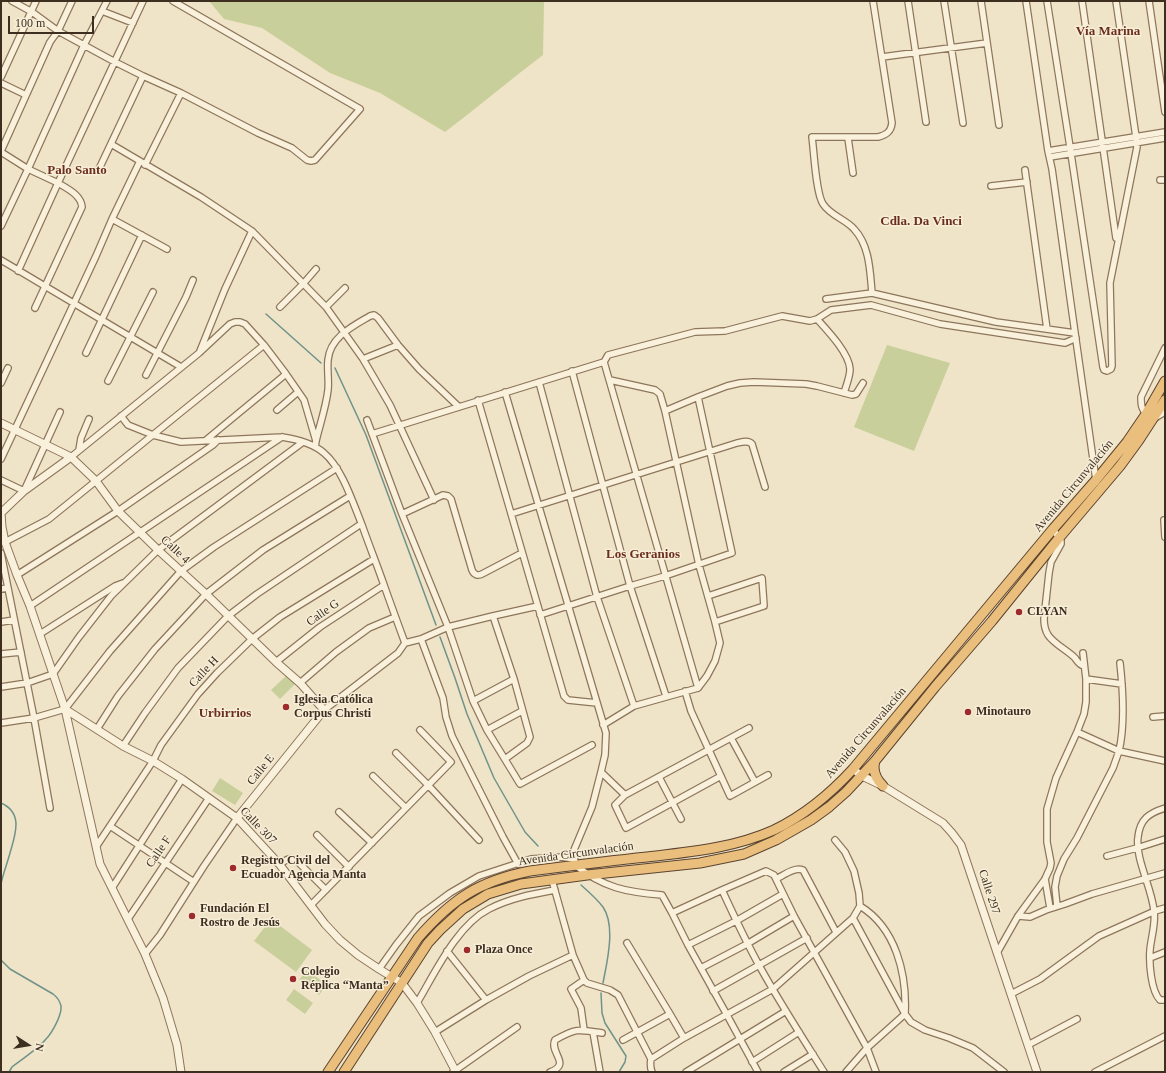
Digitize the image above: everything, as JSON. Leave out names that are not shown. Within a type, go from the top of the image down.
[{"type":"highway","name":"Avenida Circunvalación","points":[[344,1072],[428,943],[463,909],[488,894],[521,884],[587,875],[700,863],[744,854],[776,840],[811,820],[841,797],[875,761],[1120,466],[1150,416],[1165,381]]},
{"type":"highway","name":"Avenida Circunvalación","points":[[332,1070],[418,938],[434,920],[457,900],[486,883],[509,876],[575,862],[701,851],[743,842],[775,829],[807,810],[826,796],[853,769],[1053,529],[1165,400]]},
{"type":"highway","points":[[875,761],[875,775],[883,786]]},
{"type":"street","points":[[12,1],[32,12],[58,31],[115,62],[181,93],[258,134],[292,148],[307,160],[315,160],[360,109],[174,1]]},
{"type":"street","points":[[1,77],[36,1]]},
{"type":"street","points":[[35,308],[82,208],[82,203],[80,198],[67,188],[28,169],[1,151],[50,42],[58,31],[72,1]]},
{"type":"street","points":[[1,226],[84,45],[107,1]]},
{"type":"street","points":[[18,270],[142,1]]},
{"type":"street","points":[[872,293],[869,260],[863,242],[854,229],[831,213],[822,203],[819,193],[812,137],[848,138],[882,136],[888,132],[891,127],[892,123],[873,1]]},
{"type":"street","points":[[908,1],[926,122]]},
{"type":"street","points":[[944,1],[962,123]]},
{"type":"street","points":[[980,1],[998,125]]},
{"type":"street","points":[[1026,1],[1052,169],[1097,493]]},
{"type":"street","points":[[1047,1],[1103,367],[1104,370],[1107,371],[1111,369],[1112,366],[1110,283],[1136,140],[1116,1]]},
{"type":"street","points":[[1082,1],[1117,243]]},
{"type":"street","points":[[1149,1],[1165,112]]},
{"type":"street","points":[[102,11],[133,23]]},
{"type":"street","points":[[882,57],[987,43]]},
{"type":"street","points":[[99,169],[143,76]]},
{"type":"street","points":[[1,83],[26,96]]},
{"type":"street","points":[[145,165],[181,93]]},
{"type":"street","points":[[1048,151],[1104,148],[1165,132]]},
{"type":"street","points":[[848,138],[853,173]]},
{"type":"street","points":[[1050,158],[1071,150],[1103,142],[1165,138]]},
{"type":"street","points":[[111,144],[200,196],[252,231],[326,307],[344,331],[390,405],[434,500]]},
{"type":"street","points":[[1,459],[140,162]]},
{"type":"street","points":[[1025,170],[1047,329]]},
{"type":"street","points":[[991,186],[1027,182]]},
{"type":"street","points":[[112,219],[168,249]]},
{"type":"street","points":[[200,353],[225,289],[252,231]]},
{"type":"street","points":[[86,353],[142,235]]},
{"type":"street","points":[[1,260],[181,367]]},
{"type":"street","points":[[280,307],[316,270]]},
{"type":"street","points":[[146,375],[193,280]]},
{"type":"street","points":[[326,307],[345,288]]},
{"type":"street","points":[[108,381],[153,292]]},
{"type":"street","points":[[826,299],[872,293],[996,322],[1047,329],[1075,336]]},
{"type":"street","points":[[372,434],[604,362],[608,355],[695,332],[725,331],[782,316],[810,321],[817,319],[831,310],[870,305],[940,324],[1065,343],[1075,336]]},
{"type":"street","points":[[315,444],[328,389],[327,361],[330,347],[344,331],[370,316],[374,315],[378,318],[398,346],[419,369],[459,406]]},
{"type":"street","points":[[817,319],[833,336],[849,363],[850,371],[844,394]]},
{"type":"street","points":[[181,1072],[177,1045],[163,998],[145,954],[100,864],[65,709],[30,606],[5,542],[1,513],[24,491],[79,450],[200,353],[230,324],[235,322],[244,324],[264,345],[304,400],[315,444]]},
{"type":"street","points":[[5,542],[49,519],[264,345]]},
{"type":"street","points":[[362,359],[398,346]]},
{"type":"street","points":[[1165,348],[1141,397],[1141,406],[1150,416],[1165,412]]},
{"type":"street","points":[[604,362],[698,688]]},
{"type":"street","points":[[1,382],[8,368]]},
{"type":"street","points":[[572,371],[630,586],[666,696]]},
{"type":"street","points":[[206,440],[286,374]]},
{"type":"street","points":[[603,725],[634,706],[698,688],[707,676],[715,661],[720,643],[699,565],[660,394],[655,390],[610,380]]},
{"type":"street","points":[[539,382],[597,597],[634,706]]},
{"type":"street","points":[[665,411],[727,386],[740,383],[754,382],[812,385],[844,394],[854,395],[863,383]]},
{"type":"street","points":[[277,410],[298,392]]},
{"type":"street","points":[[505,392],[606,733],[605,755],[601,772],[592,807],[574,850],[575,862]]},
{"type":"street","points":[[540,615],[666,576],[732,553],[698,397]]},
{"type":"street","points":[[478,400],[564,696],[568,700],[597,703]]},
{"type":"street","points":[[24,491],[60,412]]},
{"type":"street","points":[[120,416],[128,425],[153,435],[181,442],[282,437],[293,438],[302,442],[315,444],[325,453],[337,468],[350,496],[406,643],[421,639],[448,627],[538,606]]},
{"type":"street","points":[[79,450],[81,438],[89,419]]},
{"type":"street","points":[[367,420],[402,514],[448,627],[473,701],[487,730],[520,784],[592,745]]},
{"type":"street","name":"Calle 4","points":[[1,423],[70,457],[96,481],[118,511],[276,662],[300,683],[324,710]]},
{"type":"street","points":[[30,606],[282,437]]},
{"type":"street","points":[[17,575],[118,511],[218,440]]},
{"type":"street","points":[[1,687],[27,683],[52,674],[111,596],[158,550],[302,442]]},
{"type":"street","points":[[511,514],[737,443],[750,442],[752,444],[765,487]]},
{"type":"street","points":[[1,723],[34,718],[65,709],[110,650],[181,571],[214,547],[337,468]]},
{"type":"street","points":[[1,480],[24,491]]},
{"type":"street","points":[[402,514],[443,495],[448,496],[451,499],[472,570],[475,574],[481,575],[522,553]]},
{"type":"street","points":[[97,729],[118,696],[151,655],[206,594],[264,550],[350,496]]},
{"type":"street","points":[[1164,520],[1165,537]]},
{"type":"street","points":[[123,746],[178,668],[228,616],[257,594],[361,524]]},
{"type":"street","points":[[1053,529],[1061,544],[1051,562],[1044,619],[1045,627],[1052,639],[1084,666]]},
{"type":"street","points":[[1,553],[34,718],[50,808]]},
{"type":"street","name":"Calle H","points":[[96,847],[153,761],[161,746],[198,694],[217,673],[252,639],[280,617],[374,558]]},
{"type":"street","points":[[708,596],[762,578],[764,606],[715,622]]},
{"type":"street","points":[[40,634],[115,586],[124,582]]},
{"type":"street","name":"Calle G","points":[[276,662],[320,627],[384,585]]},
{"type":"street","points":[[1,589],[8,588]]},
{"type":"street","points":[[493,616],[514,679],[530,737],[527,743],[505,759]]},
{"type":"street","points":[[300,683],[336,652],[369,628],[395,617]]},
{"type":"street","points":[[1,622],[14,620]]},
{"type":"street","points":[[421,639],[443,698],[446,718],[452,736],[518,864]]},
{"type":"street","name":"Calle E","points":[[145,954],[160,935],[237,818],[324,710],[398,653],[406,643]]},
{"type":"street","points":[[1,654],[21,652]]},
{"type":"street","points":[[997,952],[1018,916],[1048,874],[1051,863],[1047,842],[1047,810],[1056,778],[1077,732],[1086,702],[1086,679],[1083,653]]},
{"type":"street","points":[[1056,906],[1056,876],[1113,768],[1119,752],[1122,738],[1122,684],[1120,663]]},
{"type":"street","points":[[473,701],[514,679]]},
{"type":"street","points":[[1086,679],[1122,684]]},
{"type":"street","points":[[685,691],[691,711],[730,796],[768,775]]},
{"type":"street","name":"Calle 307","points":[[65,709],[123,746],[153,761],[182,779],[237,818],[280,865],[325,924],[340,940],[358,955],[402,983],[417,1003],[435,1032],[455,1071]]},
{"type":"street","points":[[487,730],[522,711]]},
{"type":"street","points":[[1153,717],[1165,716]]},
{"type":"street","points":[[720,776],[626,828],[615,805],[625,795],[749,728]]},
{"type":"street","points":[[311,905],[451,762],[420,730]]},
{"type":"street","points":[[1077,732],[1119,752],[1165,760]]},
{"type":"street","points":[[731,738],[756,782]]},
{"type":"street","points":[[396,753],[479,840]]},
{"type":"street","name":"Calle 297","points":[[853,769],[862,776],[883,786],[943,823],[952,832],[961,845],[1037,1072]]},
{"type":"street","points":[[601,772],[625,795]]},
{"type":"street","points":[[373,776],[406,808]]},
{"type":"street","points":[[659,777],[681,819]]},
{"type":"street","points":[[112,888],[182,779]]},
{"type":"street","name":"Calle F","points":[[128,919],[209,798]]},
{"type":"street","points":[[1165,808],[1154,812],[1141,824],[1137,848],[1155,911],[1150,958],[1153,986],[1158,998],[1163,1001],[1165,1000]]},
{"type":"street","points":[[339,812],[372,843]]},
{"type":"street","points":[[110,826],[194,882]]},
{"type":"street","points":[[317,835],[349,866]]},
{"type":"street","points":[[1107,856],[1165,839]]},
{"type":"street","points":[[651,1059],[684,1038],[773,989],[853,918],[860,906],[860,893],[854,871],[845,852],[835,840]]},
{"type":"street","points":[[379,969],[419,916],[450,892],[479,876],[531,859],[562,857],[575,862],[587,875],[613,888],[635,893],[662,895],[757,1070],[750,1072]]},
{"type":"street","points":[[280,865],[288,859],[296,860],[326,890]]},
{"type":"street","points":[[776,879],[795,869],[803,870],[836,932]]},
{"type":"street","points":[[672,912],[766,871],[774,875],[794,916],[867,1048],[876,1072]]},
{"type":"street","points":[[1018,916],[1030,917],[1050,908],[1092,894],[1165,873]]},
{"type":"street","points":[[1045,879],[1050,908]]},
{"type":"street","points":[[552,880],[573,956],[584,980],[587,983],[610,990],[618,995],[651,1059],[650,1068],[652,1072]]},
{"type":"street","points":[[417,1003],[447,951],[470,923],[489,909],[522,897],[555,890]]},
{"type":"street","points":[[722,890],[759,966],[824,1072]]},
{"type":"street","points":[[688,945],[736,921],[783,894]]},
{"type":"street","points":[[846,1072],[867,1048],[905,1014],[906,1002],[896,948],[883,927],[867,910],[860,906]]},
{"type":"street","points":[[1011,994],[1040,979],[1100,936],[1155,911],[1165,908]]},
{"type":"street","points":[[701,968],[747,944],[794,916]]},
{"type":"street","points":[[853,918],[905,1014],[911,1022],[925,1030],[973,1048],[1004,1072]]},
{"type":"street","points":[[713,991],[807,938]]},
{"type":"street","points":[[628,943],[684,1038]]},
{"type":"street","points":[[447,951],[486,1000]]},
{"type":"street","points":[[1150,958],[1165,952]]},
{"type":"street","points":[[435,1032],[486,1000],[529,976],[573,956]]},
{"type":"street","points":[[584,980],[570,988],[580,1008],[584,1030]]},
{"type":"street","points":[[686,1072],[786,1011]]},
{"type":"street","points":[[622,1040],[670,1014]]},
{"type":"street","points":[[1028,1045],[1077,1019]]},
{"type":"street","points":[[455,1071],[517,1027]]},
{"type":"street","points":[[550,1072],[557,1070],[560,1067],[560,1063],[553,1045],[554,1040],[570,1031],[584,1030],[602,1033]]},
{"type":"street","points":[[593,1032],[600,1072]]},
{"type":"street","points":[[752,1062],[799,1032]]},
{"type":"street","points":[[1095,1072],[1165,1036]]},
{"type":"street","points":[[784,1072],[813,1054]]},
{"type":"green space","points":[[209,1],[544,1],[543,55],[445,132],[380,93],[330,73],[262,28],[224,19]]},
{"type":"green space","points":[[887,345],[950,363],[914,451],[854,427]]},
{"type":"green space","points":[[288,674],[296,683],[280,699],[271,690]]},
{"type":"green space","points":[[220,778],[243,793],[235,805],[212,791]]},
{"type":"green space","points":[[271,919],[312,950],[296,972],[254,941]]},
{"type":"green space","points":[[307,970],[327,985],[319,995],[299,980]]},
{"type":"green space","points":[[294,989],[313,1003],[305,1014],[286,1000]]},
{"type":"waterway","points":[[266,314],[321,363]]},
{"type":"waterway","points":[[335,368],[366,435],[436,625]]},
{"type":"waterway","points":[[440,637],[467,714],[494,778],[525,832],[538,846]]},
{"type":"waterway","points":[[1,803],[13,812],[16,825],[14,839],[1,884]]},
{"type":"waterway","points":[[581,885],[596,898],[607,915],[610,934],[607,965],[603,983]]},
{"type":"waterway","points":[[1,960],[10,969],[53,994],[58,999],[61,1006],[58,1019],[48,1036],[30,1054],[12,1067],[9,1072]]},
{"type":"waterway","points":[[601,993],[602,1013],[605,1023],[626,1056],[625,1062],[619,1072]]},
{"type":"place","name":"CLYAN","points":[[1019,612]]},
{"type":"place","name":"Iglesia Católica Corpus Christi","points":[[286,707]]},
{"type":"place","name":"Minotauro","points":[[968,712]]},
{"type":"place","name":"Registro Civil del Ecuador Agencia Manta","points":[[233,868]]},
{"type":"place","name":"Fundación El Rostro de Jesús","points":[[192,916]]},
{"type":"place","name":"Plaza Once","points":[[467,950]]},
{"type":"place","name":"Colegio Réplica “Manta”","points":[[293,979]]},
{"type":"district","name":"Vía Marina","points":[[1108,32]]},
{"type":"district","name":"Palo Santo","points":[[77,171]]},
{"type":"district","name":"Cdla. Da Vinci","points":[[921,222]]},
{"type":"district","name":"Los Geranios","points":[[643,555]]},
{"type":"district","name":"Urbirrios","points":[[225,714]]}]
